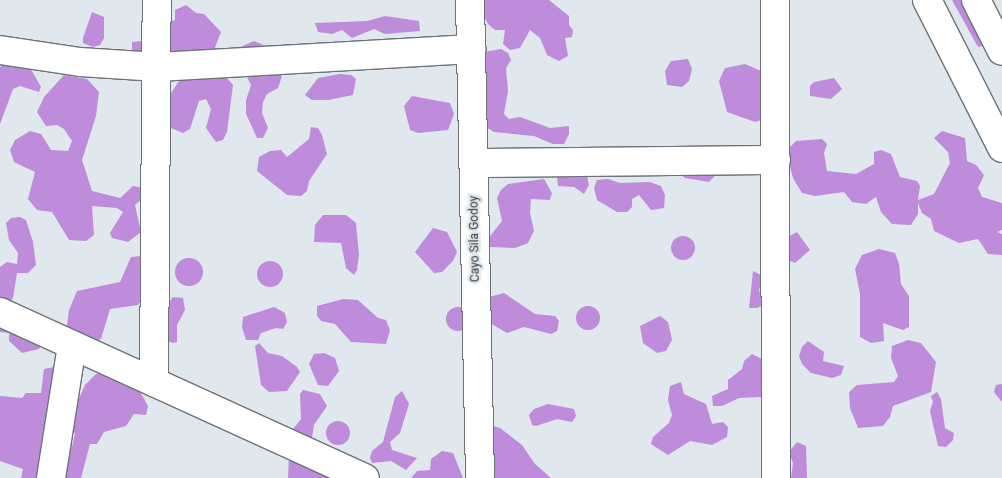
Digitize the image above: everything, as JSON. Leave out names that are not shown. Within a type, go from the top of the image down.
[{"type":"street","points":[[154,382],[158,67],[157,0]]},
{"type":"street","name":"Cayo Sila Godoy","points":[[470,0],[480,478]]},
{"type":"street","points":[[776,0],[776,478]]},
{"type":"street","points":[[927,0],[1002,148]]},
{"type":"street","points":[[976,0],[1002,51]]},
{"type":"street","points":[[0,50],[80,62],[158,67],[471,49]]},
{"type":"street","points":[[474,163],[776,160]]},
{"type":"street","points":[[0,312],[356,476]]},
{"type":"street","points":[[51,478],[72,346]]},
{"type":"shaded area","points":[[484,0],[549,0],[569,16],[569,25],[573,30],[572,37],[565,38],[568,56],[559,61],[547,55],[540,38],[530,30],[520,48],[510,50],[503,44],[505,30],[495,30],[488,24],[480,9]]},
{"type":"shaded area","points":[[952,0],[969,0],[986,45],[978,47]]},
{"type":"shaded area","points":[[186,5],[196,13],[204,14],[221,32],[211,58],[138,55],[132,51],[132,42],[142,41],[145,31],[175,20],[175,10]]},
{"type":"shaded area","points":[[92,12],[104,17],[104,38],[100,45],[93,47],[83,43]]},
{"type":"shaded area","points":[[385,16],[419,21],[420,31],[385,34],[374,29],[352,38],[342,30],[332,34],[318,32],[315,23],[367,21]]},
{"type":"shaded area","points":[[254,41],[268,47],[272,64],[282,76],[278,88],[267,94],[263,102],[262,113],[268,128],[263,138],[257,138],[246,114],[246,100],[251,85],[237,57],[238,48]]},
{"type":"shaded area","points":[[501,49],[508,53],[511,60],[506,68],[508,91],[504,114],[509,119],[520,117],[550,128],[569,126],[569,134],[564,144],[553,144],[534,136],[494,132],[486,127],[484,52]]},
{"type":"shaded area","points":[[688,59],[692,69],[689,81],[682,87],[667,85],[665,71],[671,61]]},
{"type":"shaded area","points":[[5,63],[29,66],[41,87],[39,92],[20,86],[13,89],[0,124],[0,67]]},
{"type":"shaded area","points":[[745,64],[761,71],[768,118],[755,122],[727,112],[719,81],[725,68]]},
{"type":"shaded area","points":[[185,72],[225,76],[233,85],[227,132],[223,140],[216,142],[206,128],[211,109],[206,99],[199,101],[190,129],[183,133],[171,128],[171,93]]},
{"type":"shaded area","points":[[340,74],[351,75],[356,79],[353,95],[328,100],[312,100],[305,95],[318,78]]},
{"type":"shaded area","points":[[64,75],[87,79],[99,92],[96,116],[82,160],[92,191],[120,198],[133,186],[144,188],[143,198],[135,205],[141,232],[128,242],[112,238],[110,233],[123,212],[117,208],[92,206],[94,235],[86,241],[69,240],[52,212],[37,210],[28,199],[35,172],[14,162],[10,150],[15,140],[30,131],[41,134],[51,150],[68,151],[72,141],[64,129],[57,125],[46,126],[37,112],[44,97]]},
{"type":"shaded area","points":[[834,78],[842,89],[831,99],[810,96],[810,86],[814,82]]},
{"type":"shaded area","points":[[412,96],[450,103],[454,114],[448,130],[418,133],[410,130],[404,106]]},
{"type":"shaded area","points":[[311,127],[318,128],[327,154],[309,181],[307,191],[301,196],[287,195],[257,171],[259,157],[270,151],[281,150],[287,157],[309,139]]},
{"type":"shaded area","points":[[942,131],[965,138],[967,161],[976,165],[984,175],[978,188],[982,197],[1002,203],[1002,230],[997,232],[1002,234],[1002,255],[988,254],[978,239],[959,243],[934,231],[931,219],[922,213],[918,203],[918,214],[911,225],[892,224],[881,212],[876,197],[866,204],[852,202],[844,192],[815,196],[802,193],[793,178],[786,151],[796,141],[822,139],[827,144],[824,153],[827,171],[856,174],[874,164],[874,152],[881,150],[891,154],[900,177],[917,181],[920,186],[918,200],[934,194],[950,163],[948,152],[934,138]]},
{"type":"shaded area","points":[[721,169],[709,182],[685,178],[674,170]]},
{"type":"shaded area","points":[[562,173],[587,176],[589,185],[584,194],[574,187],[558,186],[557,177]]},
{"type":"shaded area","points":[[544,179],[552,193],[550,200],[531,199],[530,213],[534,231],[528,243],[515,248],[490,247],[487,240],[502,221],[497,198],[501,190],[508,184]]},
{"type":"shaded area","points":[[608,179],[620,183],[650,182],[661,186],[665,195],[664,208],[651,210],[639,195],[632,199],[632,207],[627,212],[617,212],[597,200],[594,188],[597,180]]},
{"type":"shaded area","points":[[323,215],[346,215],[356,223],[359,255],[357,270],[354,275],[346,268],[341,243],[314,242],[315,225]]},
{"type":"shaded area","points":[[20,217],[26,220],[33,242],[36,265],[28,273],[17,273],[13,298],[9,304],[0,305],[0,267],[7,262],[17,264],[18,253],[9,240],[6,223],[11,218]]},
{"type":"shaded area","points":[[433,228],[447,232],[457,252],[453,261],[442,272],[434,273],[415,252]]},
{"type":"shaded area","points":[[797,232],[810,250],[795,263],[777,255],[780,241]]},
{"type":"shaded area","points":[[683,236],[688,237],[694,243],[694,253],[688,259],[683,260],[678,259],[672,253],[671,248],[672,243],[678,237]]},
{"type":"shaded area","points":[[879,249],[895,253],[899,264],[901,284],[909,296],[909,327],[903,330],[883,323],[884,341],[871,343],[860,337],[860,294],[855,269],[862,255]]},
{"type":"shaded area","points":[[141,256],[148,258],[146,294],[138,305],[110,309],[101,339],[86,345],[66,332],[69,310],[77,291],[120,282],[131,257]]},
{"type":"shaded area","points":[[189,258],[199,262],[203,272],[199,282],[189,286],[179,282],[175,272],[179,262]]},
{"type":"shaded area","points":[[270,261],[279,265],[283,274],[279,283],[270,287],[261,283],[257,274],[261,265]]},
{"type":"shaded area","points":[[753,271],[763,276],[759,290],[763,305],[757,308],[749,308]]},
{"type":"shaded area","points":[[504,293],[535,314],[555,316],[559,321],[557,331],[551,334],[524,327],[507,333],[490,323],[489,297]]},
{"type":"shaded area","points":[[173,297],[183,298],[185,310],[177,325],[177,342],[173,343],[167,341],[167,305]]},
{"type":"shaded area","points":[[343,299],[358,300],[378,318],[386,320],[390,330],[386,344],[351,342],[335,324],[321,321],[317,316],[317,306]]},
{"type":"shaded area","points":[[588,306],[596,310],[600,318],[596,326],[588,330],[580,326],[576,318],[580,310]]},
{"type":"shaded area","points":[[274,307],[285,313],[287,322],[283,329],[276,328],[261,333],[258,340],[246,340],[242,327],[243,317]]},
{"type":"shaded area","points":[[458,307],[466,311],[470,319],[466,327],[458,331],[450,327],[446,319],[450,311]]},
{"type":"shaded area","points":[[0,310],[42,343],[39,349],[22,353],[9,341],[9,333],[0,332]]},
{"type":"shaded area","points":[[660,316],[668,322],[672,340],[666,351],[657,353],[643,343],[640,326]]},
{"type":"shaded area","points":[[908,340],[921,343],[936,362],[931,392],[893,406],[890,417],[883,426],[858,428],[850,408],[849,392],[857,385],[894,382],[898,376],[891,358],[892,346]]},
{"type":"shaded area","points":[[808,341],[824,352],[823,361],[844,366],[841,375],[832,378],[811,373],[802,364],[799,356],[802,347]]},
{"type":"shaded area","points":[[259,343],[268,353],[282,356],[297,367],[300,372],[287,391],[269,392],[261,385],[255,346]]},
{"type":"shaded area","points":[[324,353],[335,358],[339,371],[328,386],[318,385],[309,364],[314,354]]},
{"type":"shaded area","points":[[752,354],[766,361],[761,397],[739,398],[722,406],[713,406],[712,396],[728,389],[728,380],[742,369],[744,361]]},
{"type":"shaded area","points":[[54,367],[72,374],[54,453],[72,447],[75,433],[61,426],[76,405],[85,385],[96,374],[108,372],[138,388],[148,406],[146,415],[134,414],[126,426],[104,432],[97,444],[90,444],[81,478],[21,478],[23,469],[0,461],[0,396],[22,398],[26,393],[41,393],[44,369]]},
{"type":"shaded area","points":[[681,382],[684,394],[706,404],[712,424],[723,422],[728,427],[727,437],[712,445],[690,441],[668,455],[651,444],[653,437],[669,423],[672,415],[668,400],[670,386]]},
{"type":"shaded area","points":[[1002,384],[1002,402],[994,392],[996,385]]},
{"type":"shaded area","points":[[303,390],[320,394],[327,406],[314,425],[311,444],[289,434],[301,419],[300,394]]},
{"type":"shaded area","points":[[402,391],[409,404],[400,433],[390,442],[392,450],[417,458],[406,470],[391,461],[372,463],[370,458],[372,451],[383,442],[395,397]]},
{"type":"shaded area","points":[[937,392],[941,399],[945,428],[954,433],[953,440],[946,447],[938,446],[930,411],[933,402],[931,396]]},
{"type":"shaded area","points":[[548,404],[574,409],[576,416],[572,422],[557,419],[536,426],[532,425],[529,415],[534,409]]},
{"type":"shaded area","points":[[338,421],[347,424],[350,433],[347,442],[338,445],[329,442],[326,433],[329,424]]},
{"type":"shaded area","points":[[490,425],[500,428],[522,445],[535,464],[551,478],[479,478]]},
{"type":"shaded area","points":[[797,442],[806,446],[807,478],[791,478],[793,463],[789,452]]},
{"type":"shaded area","points":[[442,451],[453,453],[463,478],[411,478],[417,471],[430,470],[431,459]]},
{"type":"shaded area","points":[[289,456],[344,478],[288,478]]}]
